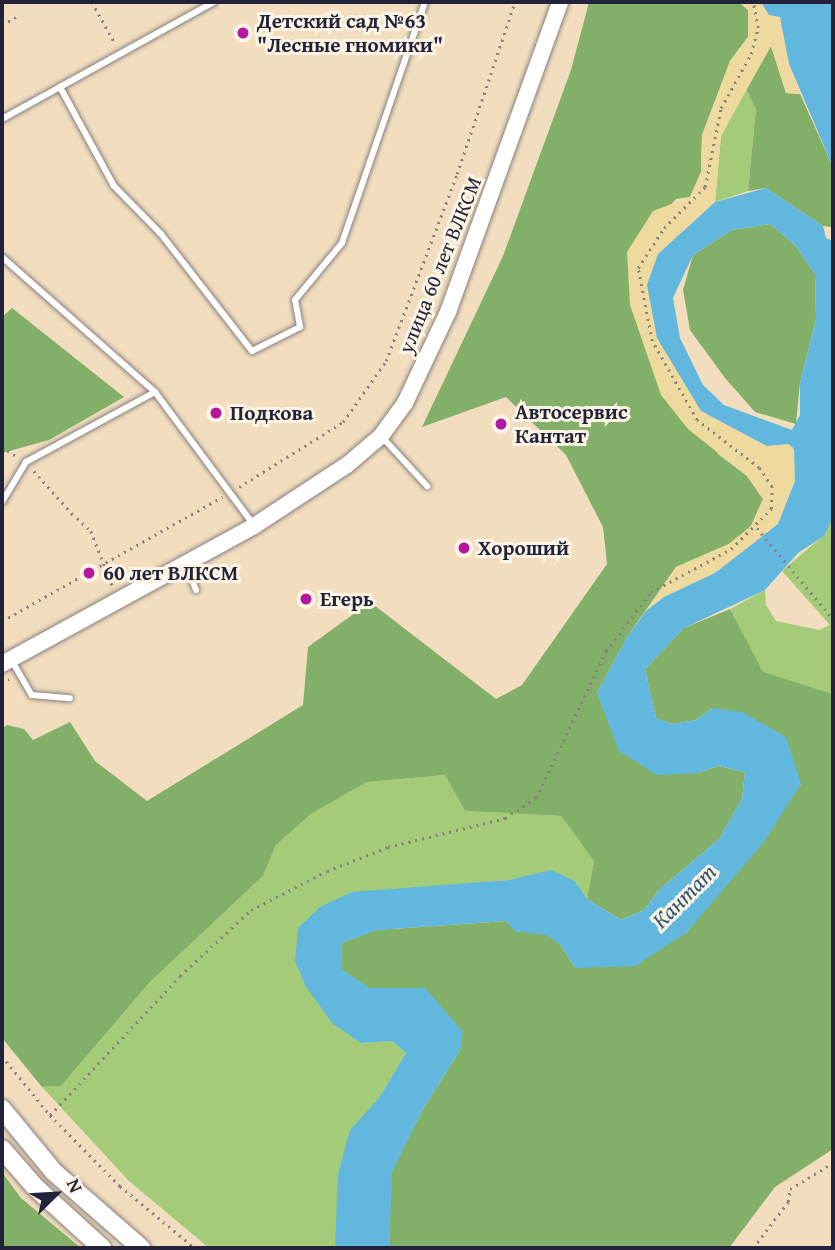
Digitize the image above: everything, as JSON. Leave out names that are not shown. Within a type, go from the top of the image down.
[{"type":"main road","points":[[2,1108],[54,1172],[141,1248]]},
{"type":"main road","points":[[2,1149],[35,1188],[102,1248]]},
{"type":"street","name":"улица 60 лет ВЛКСМ","points":[[6,661],[254,526],[347,465],[381,436],[405,404],[448,312],[560,2]]},
{"type":"lane","points":[[2,119],[214,2]]},
{"type":"lane","points":[[60,87],[114,186],[161,234],[251,351],[300,327],[295,300],[342,243],[425,2]]},
{"type":"lane","points":[[2,257],[155,392],[254,526]]},
{"type":"lane","points":[[2,502],[26,463],[155,392]]},
{"type":"lane","points":[[381,436],[427,486]]},
{"type":"lane","points":[[186,564],[196,590]]},
{"type":"lane","points":[[6,661],[32,695],[70,698]]},
{"type":"path","points":[[92,2],[121,52]]},
{"type":"path","points":[[2,621],[293,457],[343,422],[386,361],[453,187],[515,2]]},
{"type":"path","points":[[50,1115],[180,976],[251,910],[339,866],[387,847],[505,818],[536,797],[606,651],[651,592],[731,549],[757,527],[771,509],[772,487],[759,468],[697,420],[652,341],[638,268],[664,228],[705,187],[721,108],[751,54],[758,28],[753,2]]},
{"type":"path","points":[[2,25],[16,17]]},
{"type":"path","points":[[2,446],[26,463],[76,518]]},
{"type":"path","points":[[757,527],[790,573],[833,619]]},
{"type":"path","points":[[2,1056],[50,1115],[120,1186],[195,1248]]},
{"type":"path","points":[[753,1248],[788,1202],[790,1189],[833,1163]]},
{"type":"green space","points":[[589,2],[739,2],[748,10],[748,37],[730,61],[702,135],[701,172],[690,197],[676,199],[627,252],[718,454],[747,476],[763,499],[751,526],[729,544],[676,567],[627,637],[597,693],[698,773],[718,766],[745,772],[742,799],[719,839],[660,889],[644,910],[621,920],[587,899],[594,861],[561,816],[465,811],[445,775],[367,782],[311,814],[276,845],[263,876],[150,982],[61,1086],[42,1087],[2,1038],[2,728],[7,725],[24,729],[33,740],[70,722],[95,761],[147,801],[303,705],[308,647],[370,602],[496,699],[522,685],[607,564],[603,527],[566,455],[506,397],[422,427],[503,256],[571,70]]},
{"type":"green space","points":[[771,46],[786,93],[800,94],[833,167],[832,227],[823,226],[766,188],[748,191],[756,109],[746,89]]},
{"type":"green space","points":[[746,89],[756,108],[748,191],[715,202],[721,136]]},
{"type":"green space","points":[[770,224],[795,245],[815,274],[816,319],[800,383],[796,424],[755,412],[725,378],[690,330],[683,290],[693,255],[732,230]]},
{"type":"green space","points":[[12,308],[124,397],[49,440],[2,453],[2,317]]},
{"type":"green space","points":[[833,517],[833,694],[763,673],[730,609],[765,590],[766,605],[776,621],[819,630],[830,625],[782,571],[823,536]]},
{"type":"green space","points":[[730,609],[763,672],[833,694],[833,1149],[775,1187],[729,1248],[389,1248],[391,1172],[423,1109],[460,1050],[425,988],[369,988],[341,969],[342,943],[377,930],[506,921],[516,931],[546,934],[560,944],[575,968],[686,933],[801,784],[712,708],[696,720],[672,724],[656,718],[645,669],[684,628]]},
{"type":"green space","points":[[445,775],[465,811],[561,816],[594,861],[587,899],[575,881],[550,871],[509,880],[404,889],[361,1043],[392,1041],[406,1053],[379,1098],[350,1131],[335,1248],[209,1248],[129,1181],[42,1087],[61,1086],[150,982],[263,876],[276,845],[311,814],[367,782]]},
{"type":"green space","points":[[2,1172],[21,1198],[81,1248],[2,1248]]},
{"type":"sand","points":[[739,2],[761,2],[780,17],[789,64],[800,94],[786,93],[771,46],[721,136],[715,202],[684,229],[647,285],[701,411],[767,446],[789,444],[794,449],[795,481],[778,524],[715,573],[664,597],[646,611],[676,567],[729,544],[751,526],[763,499],[747,476],[688,429],[661,395],[630,305],[627,252],[653,211],[690,197],[701,172],[702,136],[730,61],[748,37],[748,10]]},
{"type":"water","points":[[761,2],[833,2],[833,167],[789,64],[780,17],[769,15]]},
{"type":"water","name":"Кантат","points":[[766,188],[823,226],[826,238],[833,241],[833,517],[824,536],[798,553],[765,590],[684,628],[645,669],[656,718],[672,724],[696,720],[712,708],[742,712],[786,737],[801,784],[763,843],[686,933],[635,966],[575,968],[560,944],[546,935],[515,931],[506,921],[377,930],[342,943],[341,969],[369,988],[425,988],[463,1032],[460,1050],[423,1109],[392,1172],[389,1248],[335,1248],[338,1174],[350,1130],[379,1098],[406,1053],[392,1041],[361,1043],[333,1024],[306,987],[295,961],[298,928],[320,907],[352,892],[509,880],[551,870],[575,881],[587,899],[621,920],[644,910],[660,889],[719,839],[742,799],[745,772],[718,766],[698,773],[657,775],[619,751],[597,693],[627,637],[646,611],[664,597],[715,573],[778,524],[795,481],[794,449],[789,444],[767,446],[701,411],[657,338],[647,285],[658,254],[715,202]],"holes":[[[770,224],[795,245],[815,274],[816,319],[800,383],[800,415],[792,430],[724,405],[703,385],[680,338],[673,298],[693,255],[732,230]]]},
{"type":"place","name":"Детский сад №63 \"Лесные гномики\"","points":[[243,33]]},
{"type":"place","name":"Подкова","points":[[216,413]]},
{"type":"place","name":"Автосервис Кантат","points":[[501,424]]},
{"type":"place","name":"Хороший","points":[[464,548]]},
{"type":"place","name":"60 лет ВЛКСМ","points":[[89,573]]},
{"type":"place","name":"Егерь","points":[[306,599]]}]
